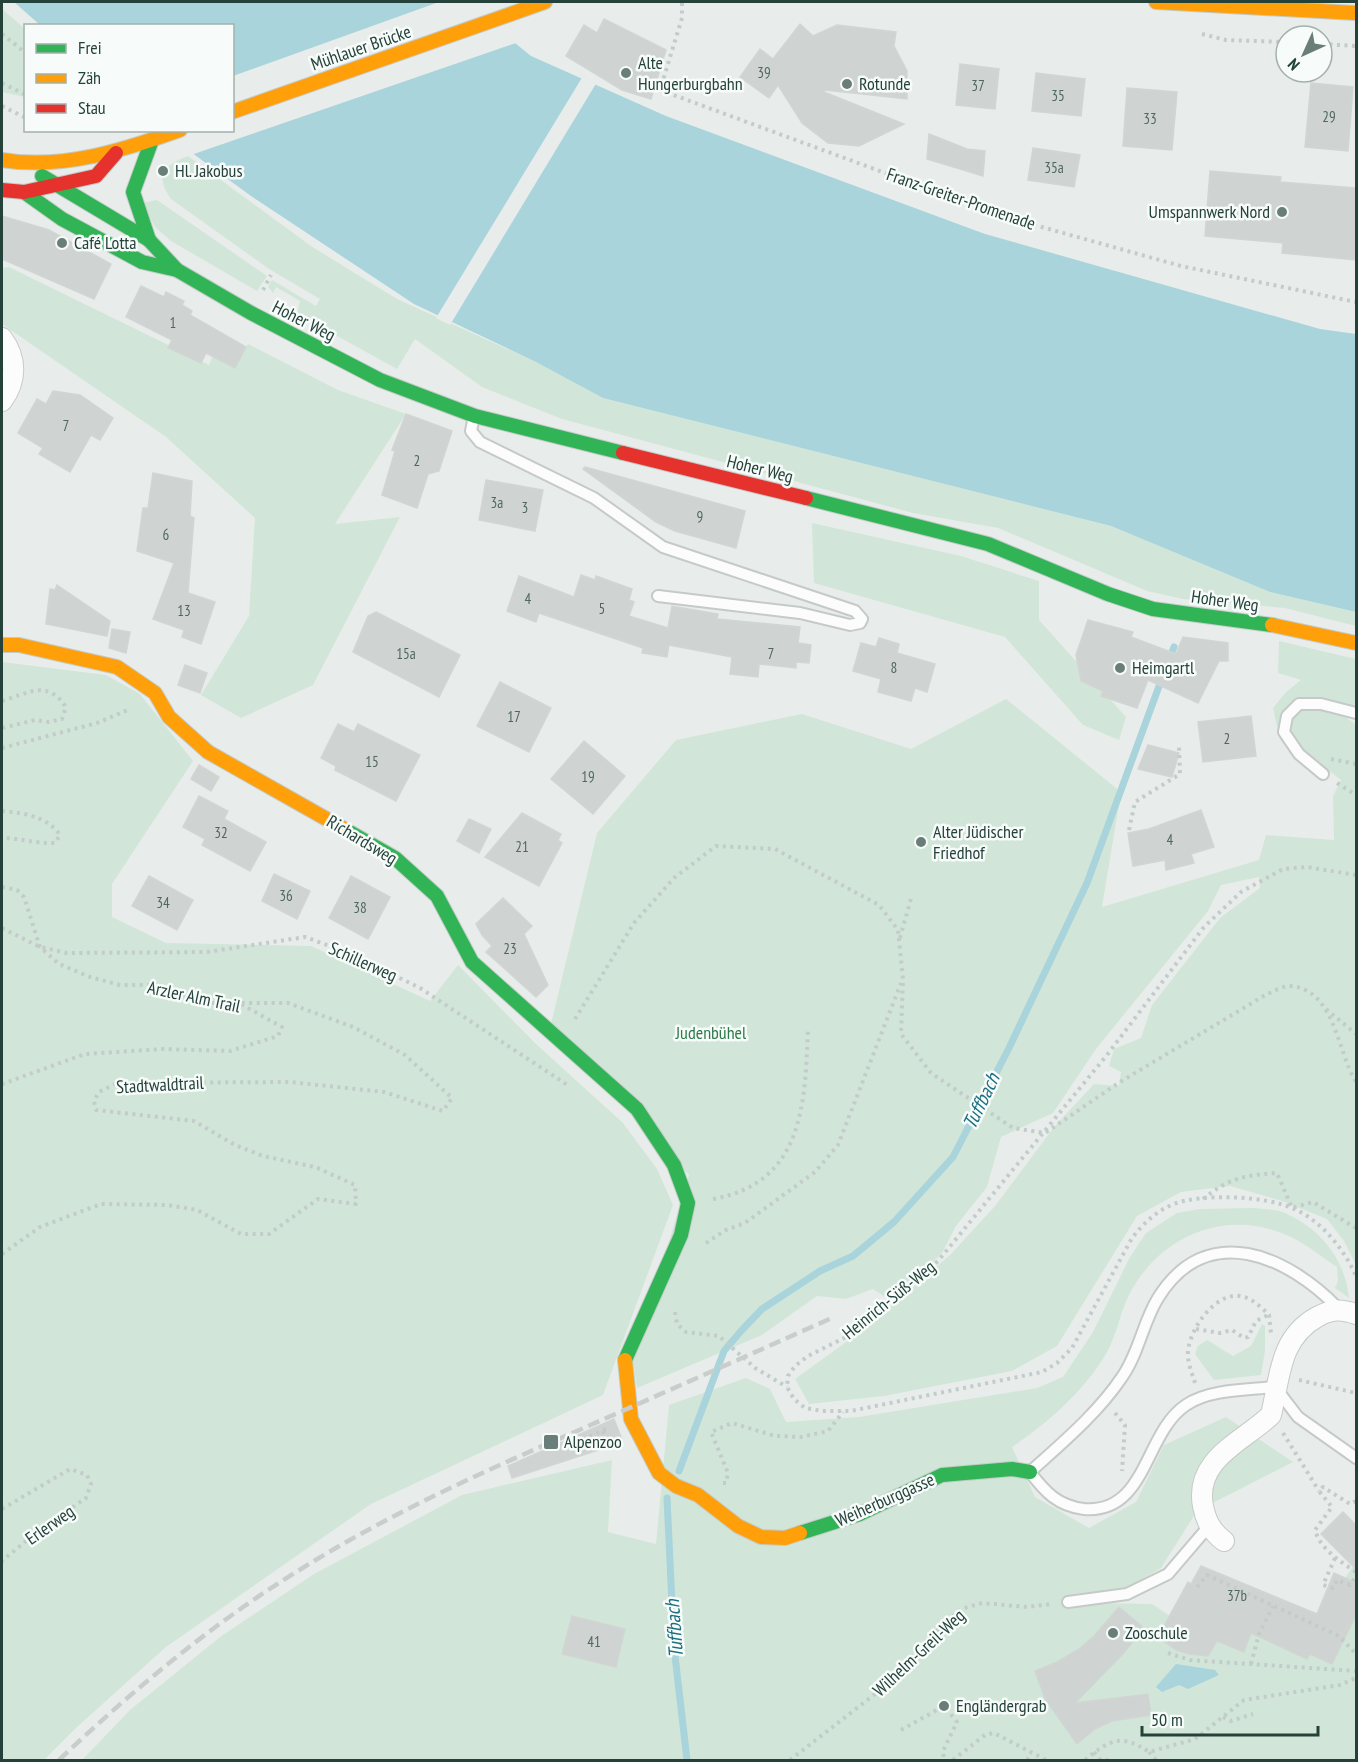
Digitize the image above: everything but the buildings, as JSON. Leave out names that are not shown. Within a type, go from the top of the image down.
[{"type":"street","name":"Mühlauer Brücke","points":[[234,111],[543,3],[562,2]]},
{"type":"street","points":[[1156,2],[1356,13]]},
{"type":"street","points":[[2,160],[26,164],[116,153],[174,132]]},
{"type":"street","points":[[149,240],[133,192],[152,140]]},
{"type":"street","points":[[2,190],[24,192],[96,176],[116,153]]},
{"type":"street","points":[[24,192],[26,164]]},
{"type":"street","name":"Hoher Weg","points":[[26,164],[55,185],[149,240],[177,270],[281,330],[380,380],[475,416],[987,544],[1108,594],[1153,609],[1283,627],[1356,643]]},
{"type":"street","name":"Hoher Weg","points":[[24,192],[62,219],[142,262],[177,270]]},
{"type":"street","points":[[2,338],[12,352],[5,391]]},
{"type":"street","name":"Richardsweg","points":[[2,645],[19,645],[117,668],[154,693],[169,717],[208,752],[395,858],[437,896],[472,962],[637,1109],[674,1165],[688,1203]]},
{"type":"street","points":[[681,1235],[688,1203]]},
{"type":"street","name":"Weiherburggasse","points":[[681,1235],[625,1359],[630,1419],[659,1473],[676,1486],[698,1495],[738,1526],[761,1537],[785,1538],[860,1514],[942,1474],[1012,1469],[1030,1472]]},
{"type":"street","points":[[1224,1540],[1209,1526],[1201,1494],[1203,1482],[1225,1449],[1271,1415],[1275,1387],[1285,1351],[1304,1326],[1321,1315],[1348,1312]]},
{"type":"lane","points":[[475,416],[471,431],[480,442],[594,498],[663,547],[855,611],[861,619],[860,623],[850,625],[800,613],[658,596]]},
{"type":"lane","points":[[1323,774],[1299,754],[1284,732],[1287,716],[1291,709],[1299,704],[1321,705],[1356,713]]},
{"type":"lane","points":[[1348,1312],[1293,1271],[1262,1256],[1233,1252],[1200,1260],[1181,1271],[1160,1295],[1122,1377],[1070,1435],[1030,1472],[1049,1496],[1061,1503],[1091,1509],[1108,1506],[1122,1498],[1134,1486],[1168,1422],[1185,1405],[1198,1398],[1275,1387],[1298,1417],[1356,1458]]},
{"type":"lane","points":[[1068,1602],[1127,1594],[1167,1574],[1209,1526]]},
{"type":"path","name":"Franz-Greiter-Promenade","points":[[682,3],[682,18],[660,90],[999,215],[1181,266],[1356,302]]},
{"type":"path","points":[[2,34],[24,50]]},
{"type":"path","points":[[1226,40],[1274,42]]},
{"type":"path","points":[[1334,45],[1356,46]]},
{"type":"path","points":[[2,83],[24,93]]},
{"type":"path","points":[[2,106],[24,117]]},
{"type":"path","points":[[261,293],[271,275]]},
{"type":"path","points":[[2,702],[43,689],[58,694],[66,707],[62,719],[49,722],[35,720],[2,728]]},
{"type":"path","points":[[2,748],[97,723],[128,707],[136,712]]},
{"type":"path","points":[[1129,830],[1135,802],[1180,774],[1179,744]]},
{"type":"path","points":[[1323,774],[1356,795]]},
{"type":"path","points":[[2,811],[24,813],[52,824],[60,835],[55,843],[36,844],[18,838],[2,838]]},
{"type":"path","points":[[561,1043],[634,923],[674,878],[717,846],[775,849],[879,905],[898,930],[903,979],[901,1034],[931,1074],[1013,1128],[1045,1132],[1120,1082],[1267,994],[1288,986],[1309,992],[1323,1007],[1356,1034]]},
{"type":"path","name":"Heinrich-Süß-Weg","points":[[787,1387],[788,1376],[795,1366],[852,1334],[938,1261],[1045,1132],[1204,927],[1241,892],[1283,869],[1307,867],[1356,875]]},
{"type":"path","points":[[2,887],[17,890],[24,897],[40,947]]},
{"type":"path","points":[[899,941],[912,895]]},
{"type":"path","name":"Schillerweg","points":[[2,928],[40,947],[67,953],[207,952],[305,937],[349,953],[420,988],[573,1088]]},
{"type":"path","name":"Arzler Alm Trail","points":[[2,1084],[85,1054],[163,1048],[204,1052],[218,1049],[230,1051],[278,1036],[281,1032],[282,1027],[239,1003],[208,1003],[155,985],[120,985],[90,977],[59,964],[40,947]]},
{"type":"path","points":[[681,1235],[699,1248],[726,1230],[745,1223],[815,1172],[838,1145],[903,979]]},
{"type":"path","name":"Stadtwaldtrail","points":[[2,1254],[40,1227],[101,1204],[168,1205],[197,1210],[241,1234],[269,1233],[318,1198],[356,1204],[355,1185],[315,1167],[263,1156],[235,1145],[194,1120],[96,1110],[94,1101],[99,1092],[117,1083],[290,1082],[384,1092],[443,1111],[452,1098],[405,1055],[353,1027],[288,1003],[239,1003]]},
{"type":"path","points":[[1323,1007],[1356,1082]]},
{"type":"path","points":[[688,1203],[730,1196],[761,1182],[782,1159],[797,1124],[805,1091],[808,1030]]},
{"type":"path","points":[[1203,1199],[1222,1183],[1245,1175],[1277,1173],[1292,1208]]},
{"type":"path","points":[[676,1305],[674,1314],[677,1324],[686,1332],[702,1336],[719,1336],[735,1347],[755,1368],[787,1387],[794,1399],[805,1407],[822,1412],[844,1411],[1042,1372],[1057,1363],[1072,1348],[1132,1238],[1145,1222],[1176,1203],[1203,1199],[1257,1200],[1292,1208],[1325,1232],[1347,1258],[1356,1276]]},
{"type":"path","points":[[1292,1208],[1313,1202],[1356,1228]]},
{"type":"path","points":[[1198,1398],[1188,1350],[1196,1329],[1216,1304],[1233,1296],[1254,1301],[1269,1315],[1272,1348],[1285,1351]]},
{"type":"path","points":[[1196,1329],[1220,1333],[1232,1329],[1244,1338],[1248,1337],[1259,1317],[1269,1315]]},
{"type":"path","points":[[1275,1387],[1303,1379],[1356,1393]]},
{"type":"path","points":[[1103,1399],[1125,1425],[1122,1443],[1124,1477]]},
{"type":"path","points":[[718,1483],[726,1483],[728,1473],[711,1432],[732,1423],[775,1437],[801,1437],[828,1431],[844,1411]]},
{"type":"path","points":[[1271,1415],[1319,1491],[1332,1507],[1315,1530],[1317,1538],[1335,1558],[1356,1574],[1350,1585],[1337,1580],[1333,1588],[1323,1585],[1335,1558]]},
{"type":"path","points":[[579,1444],[586,1443],[615,1425]]},
{"type":"path","name":"Erlerweg","points":[[2,1509],[70,1469],[87,1475],[91,1484],[90,1492],[79,1504],[38,1531],[2,1561]]},
{"type":"path","points":[[1319,1491],[1323,1487],[1350,1504],[1356,1501]]},
{"type":"path","points":[[1197,1587],[1207,1575],[1339,1636],[1356,1654]]},
{"type":"path","name":"Wilhelm-Greil-Weg","points":[[790,1761],[879,1691],[926,1641],[961,1609],[982,1604],[1028,1607],[1068,1602]]},
{"type":"path","points":[[1251,1664],[1259,1634],[1273,1606]]},
{"type":"path","points":[[1168,1653],[1190,1660],[1356,1671]]},
{"type":"path","points":[[1149,1752],[1195,1739],[1244,1700],[1340,1685],[1356,1678]]},
{"type":"path","points":[[901,1730],[945,1706],[957,1722],[943,1751],[944,1761]]},
{"type":"path","points":[[1223,1717],[1231,1721],[1253,1714]]},
{"type":"path","points":[[953,1761],[985,1735],[994,1733],[1004,1736],[1046,1761]]},
{"type":"path","points":[[1085,1761],[1104,1744],[1118,1740],[1137,1745],[1149,1752],[1156,1761]]},
{"type":"path","points":[[1094,1752],[1100,1759],[1108,1761]]},
{"type":"path","points":[[1026,1761],[1031,1754]]},
{"type":"green space","points":[[2,9],[24,28],[24,97],[2,92]]},
{"type":"green space","points":[[188,156],[311,246],[397,299],[534,361],[603,398],[1111,526],[1270,592],[1356,612],[1356,626],[1285,608],[1183,599],[1147,591],[998,528],[913,513],[562,419],[482,387],[415,339],[397,369],[297,314],[300,301],[276,287],[273,293],[268,287],[272,280],[316,306],[320,299],[269,269],[171,199],[163,183],[164,172],[173,163]]},
{"type":"green space","points":[[157,200],[267,276],[257,291],[171,241],[155,227],[142,203]]},
{"type":"green space","points":[[9,267],[209,365],[222,335],[246,347],[248,344],[338,390],[406,414],[335,524],[400,517],[313,685],[241,718],[201,695],[249,616],[255,518],[166,437],[2,324],[2,268]]},
{"type":"green space","points":[[812,523],[961,556],[1039,581],[1039,620],[1126,717],[1119,740],[1083,725],[1005,637],[814,583]]},
{"type":"green space","name":"Judenbühel","points":[[1279,641],[1356,659],[1356,716],[1343,715],[1356,725],[1356,1265],[1344,1241],[1327,1219],[1279,1200],[1230,1186],[1181,1192],[1137,1216],[1057,1346],[1012,1371],[884,1396],[809,1404],[795,1379],[871,1324],[951,1254],[995,1206],[1054,1127],[1094,1084],[1119,1086],[1121,1072],[1109,1066],[1114,1049],[1141,1038],[1152,1005],[1220,918],[1260,888],[1259,877],[1221,885],[1208,911],[1096,1049],[1053,1113],[1001,1137],[987,1187],[956,1226],[942,1253],[893,1302],[873,1289],[846,1299],[817,1296],[762,1335],[637,1388],[633,1361],[689,1175],[550,1028],[597,833],[676,740],[802,714],[911,749],[1006,699],[1121,792],[1102,907],[1259,860],[1266,835],[1334,840],[1333,796],[1341,780],[1278,731],[1273,708],[1286,692],[1301,680],[1278,673]]},
{"type":"green space","points":[[2,662],[106,675],[140,694],[193,761],[112,884],[112,917],[166,943],[311,946],[430,1001],[458,965],[536,1044],[623,1123],[657,1169],[673,1205],[603,1395],[371,1504],[166,1647],[44,1760],[2,1760]]},
{"type":"green space","points":[[1253,1208],[1285,1213],[1320,1237],[1336,1258],[1347,1284],[1349,1298],[1335,1288],[1338,1281],[1337,1267],[1295,1239],[1272,1230],[1248,1225],[1202,1230],[1162,1253],[1145,1270],[1131,1291],[1110,1347],[1097,1368],[1076,1394],[1039,1428],[1012,1447],[1035,1497],[1089,1528],[1136,1502],[1164,1445],[1226,1417],[1293,1462],[1197,1511],[1161,1568],[1102,1603],[1152,1604],[1173,1618],[1201,1566],[1317,1614],[1333,1574],[1345,1578],[1356,1562],[1356,1760],[82,1760],[130,1710],[220,1637],[314,1574],[462,1495],[612,1460],[608,1532],[656,1544],[669,1405],[746,1378],[770,1389],[786,1422],[859,1417],[1037,1388],[1063,1377],[1093,1332],[1130,1257],[1146,1233],[1177,1213],[1200,1209]]},
{"type":"green space","points":[[1262,1324],[1265,1326],[1265,1351],[1261,1375],[1214,1380],[1195,1354],[1198,1346],[1207,1340],[1233,1356],[1251,1346]]},
{"type":"water","points":[[14,2],[465,2],[531,56],[666,116],[985,234],[1320,329],[1356,334],[1356,612],[1270,592],[1111,526],[603,398],[534,361],[414,304],[251,196],[163,132],[234,132],[234,24],[39,24]]},
{"type":"water","points":[[1176,1664],[1215,1670],[1219,1675],[1188,1689],[1179,1685],[1162,1692],[1156,1687]]},
{"type":"pier","points":[[439,2],[470,2],[519,42],[191,155],[162,132],[234,132],[234,76]]},
{"type":"pier","points":[[583,76],[597,82],[450,325],[436,318]]},
{"type":"waterway","name":"Tuffbach","points":[[1169,659],[1174,647]]},
{"type":"waterway","name":"Tuffbach","points":[[679,1471],[724,1351],[741,1331],[762,1309],[820,1271],[853,1256],[894,1222],[953,1157],[1009,1048],[1087,883],[1162,678]]},
{"type":"waterway","name":"Tuffbach","points":[[667,1498],[674,1647],[687,1760]]},
{"type":"railway","points":[[59,1760],[145,1683],[206,1634],[268,1590],[334,1549],[471,1478],[834,1317]]},
{"type":"traffic: fast","points":[[149,240],[133,192],[152,140]]},
{"type":"traffic: fast","points":[[42,176],[149,240],[177,270],[251,313],[380,380],[475,416],[623,453]]},
{"type":"traffic: fast","points":[[24,192],[62,219],[142,262],[177,270]]},
{"type":"traffic: fast","points":[[806,498],[988,544],[1108,594],[1153,609],[1272,625]]},
{"type":"traffic: fast","points":[[346,830],[395,858],[437,896],[472,962],[637,1109],[674,1165],[688,1203],[681,1235],[625,1360]]},
{"type":"traffic: fast","points":[[800,1533],[860,1514],[942,1475],[1012,1469],[1030,1472]]},
{"type":"traffic: slow","points":[[234,111],[545,2]]},
{"type":"traffic: slow","points":[[1156,2],[1356,13]]},
{"type":"traffic: slow","points":[[2,160],[25,162],[70,160],[115,151],[174,132]]},
{"type":"traffic: slow","points":[[1272,625],[1356,643]]},
{"type":"traffic: slow","points":[[2,645],[19,645],[117,667],[155,693],[169,717],[208,752],[346,830]]},
{"type":"traffic: slow","points":[[625,1360],[631,1419],[659,1473],[676,1486],[698,1495],[738,1526],[761,1537],[785,1538],[800,1533]]},
{"type":"traffic: jam","points":[[2,190],[24,192],[96,176],[116,153]]},
{"type":"traffic: jam","points":[[623,453],[806,498]]},
{"type":"place","name":"Alte Hungerburgbahn","points":[[626,73]]},
{"type":"place","name":"Rotunde","points":[[847,84]]},
{"type":"place","name":"Hl. Jakobus","points":[[163,171]]},
{"type":"place","name":"Umspannwerk Nord","points":[[1282,212]]},
{"type":"place","name":"Café Lotta","points":[[62,243]]},
{"type":"place","name":"Heimgartl","points":[[1120,668]]},
{"type":"place","name":"Alter Jüdischer Friedhof","points":[[921,842]]},
{"type":"place","name":"Alpenzoo","points":[[551,1442]]},
{"type":"place","name":"Zooschule","points":[[1113,1633]]},
{"type":"place","name":"Engländergrab","points":[[944,1706]]}]
